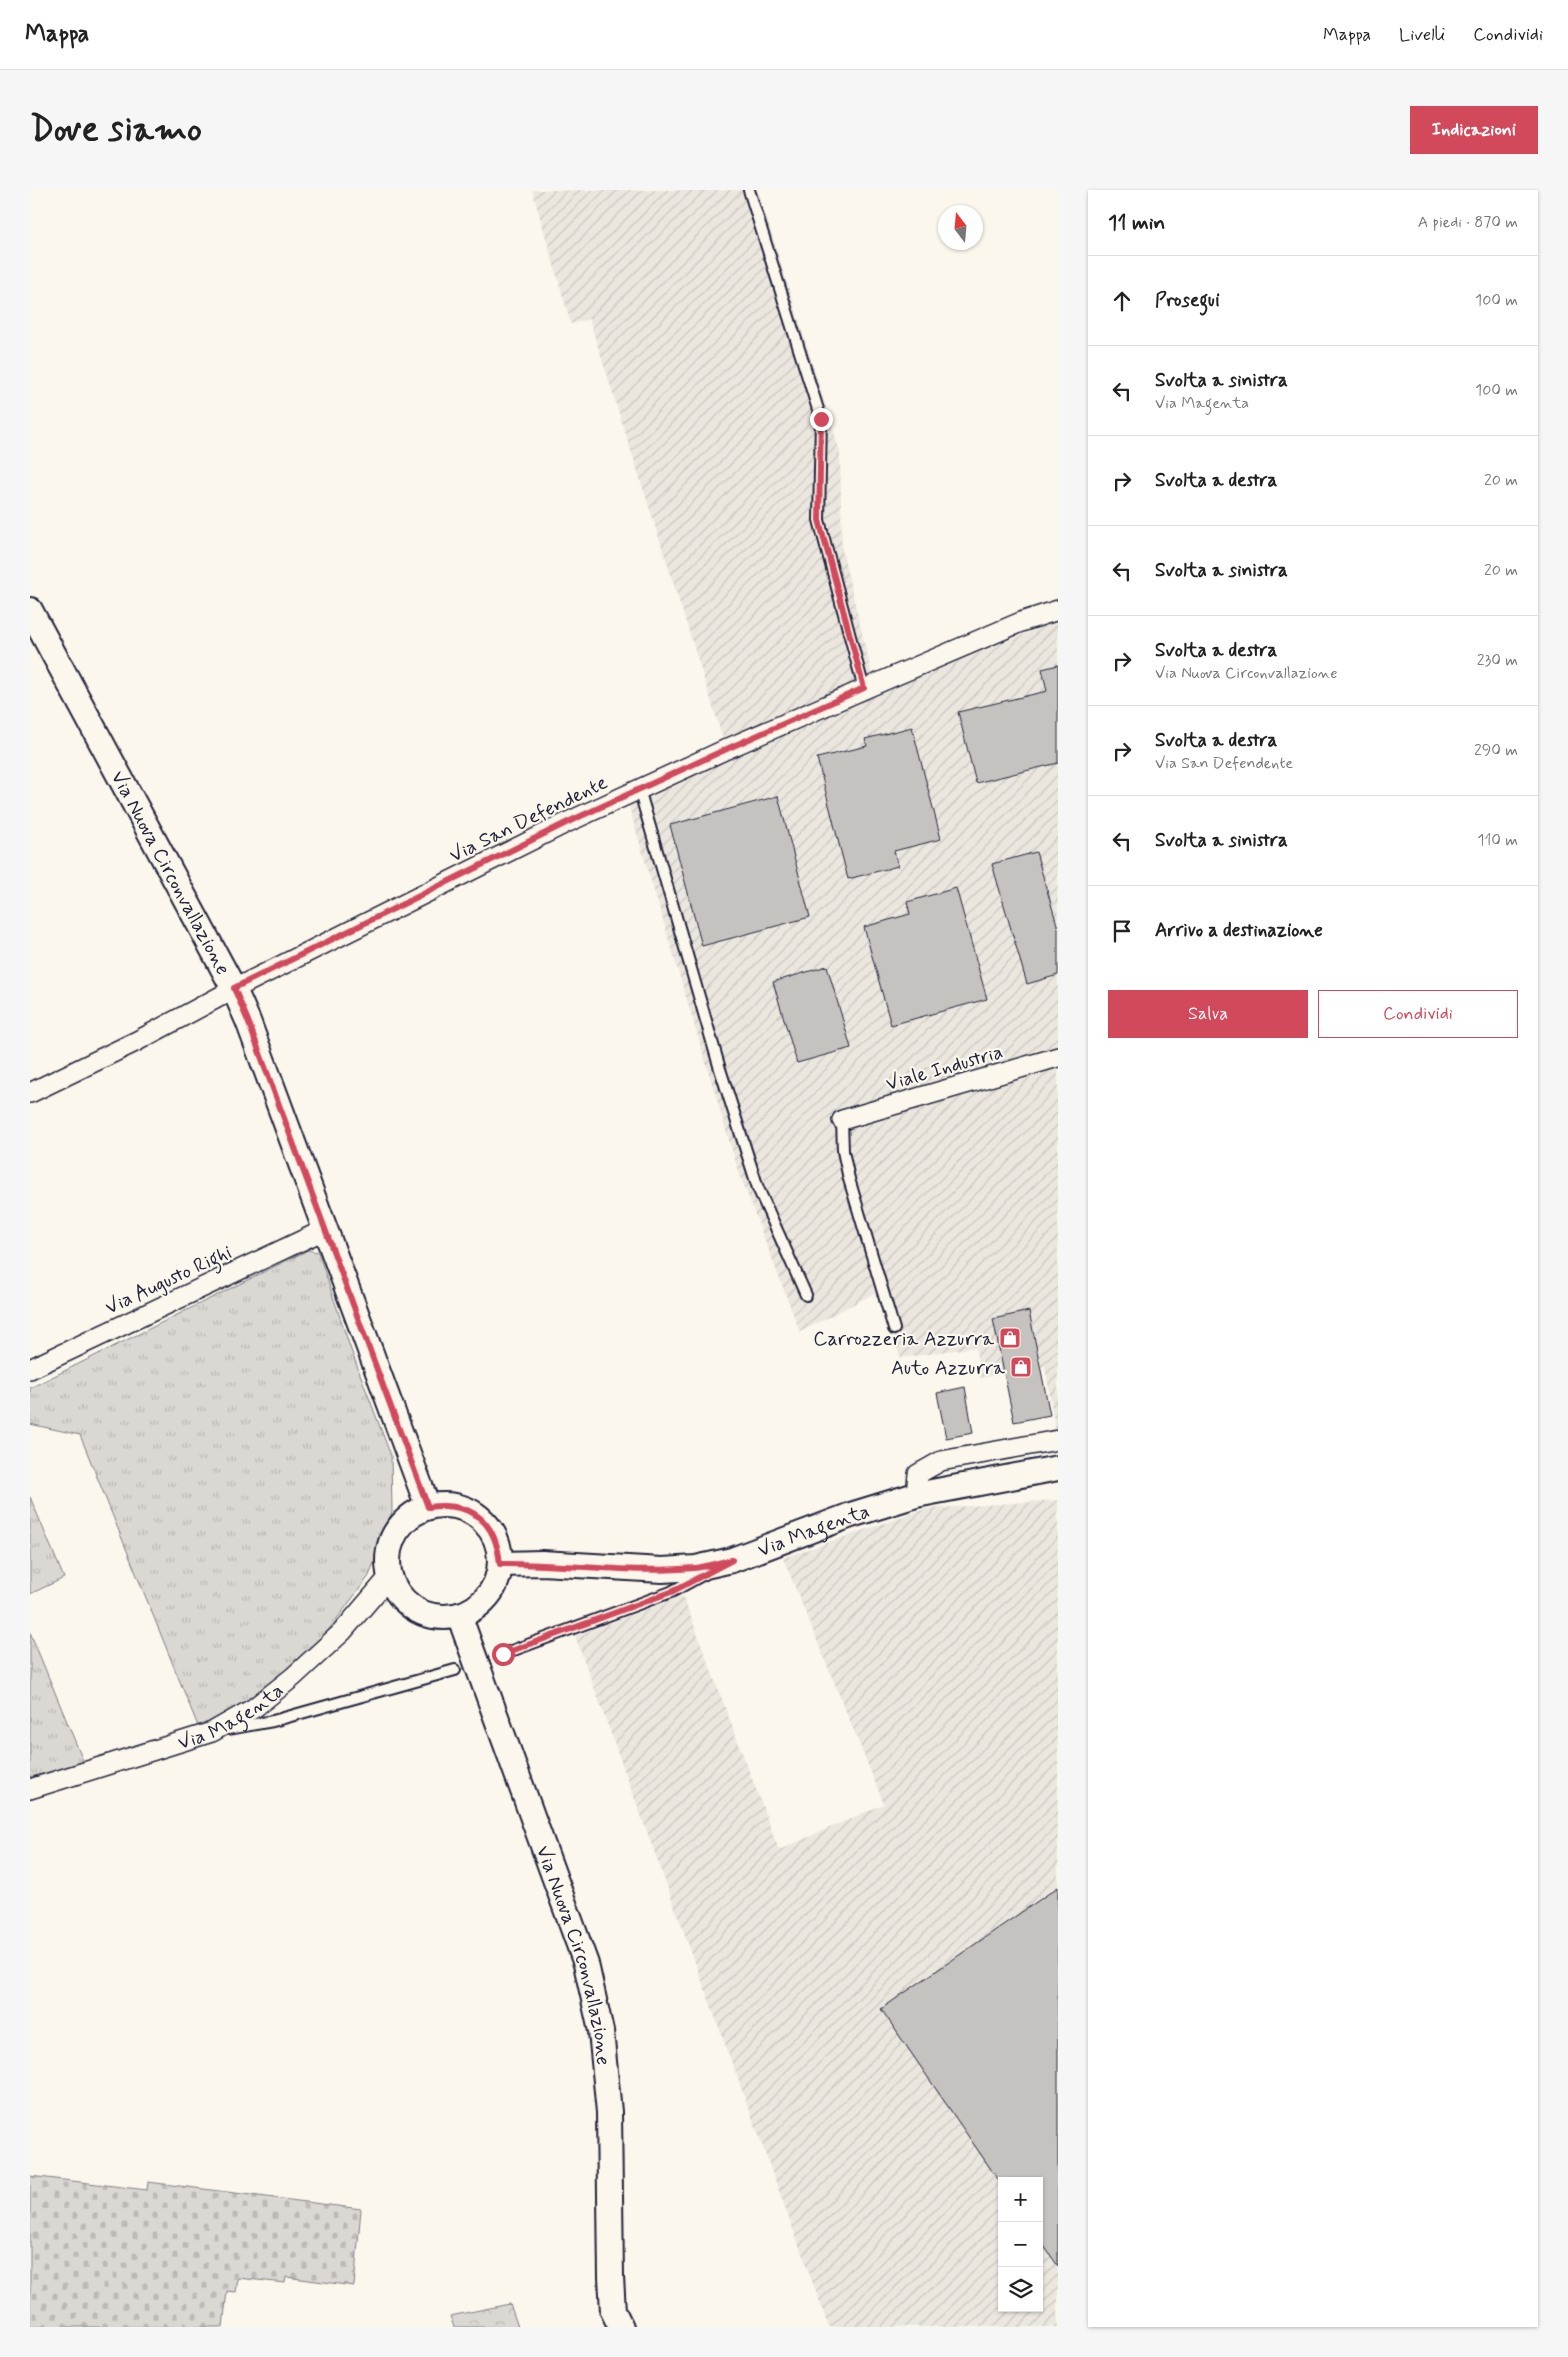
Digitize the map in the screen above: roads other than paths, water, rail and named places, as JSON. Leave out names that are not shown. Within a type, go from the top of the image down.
[{"type":"street","name":"Via Nuova Circonvallazione","points":[[30,610],[234,988],[252,1030],[428,1507]]},
{"type":"street","name":"Via San Defendente","points":[[30,1093],[137,1041],[234,988],[568,822],[864,688],[1021,622],[1058,610]]},
{"type":"street","name":"Viale Industria","points":[[842,1120],[1058,1057]]},
{"type":"street","name":"Via Augusto Righi","points":[[30,1369],[326,1229]]},
{"type":"street","points":[[916,1495],[918,1474],[941,1461],[1058,1440]]},
{"type":"street","name":"Via Magenta","points":[[500,1564],[542,1563],[662,1570],[696,1568],[732,1560],[858,1512],[916,1495],[1058,1468]]},
{"type":"street","points":[[446,1505],[464,1508],[479,1517],[491,1530],[498,1546],[500,1564],[497,1581],[488,1596],[475,1608],[459,1615],[442,1617],[424,1614],[409,1605],[397,1592],[390,1576],[388,1559],[391,1542],[399,1527],[412,1514],[428,1507],[446,1505]]},
{"type":"street","name":"Via Magenta","points":[[30,1789],[212,1732],[254,1708],[293,1678],[342,1632],[390,1576]]},
{"type":"street","name":"Via Nuova Circonvallazione","points":[[459,1615],[586,1964],[601,2031],[609,2112],[610,2277],[615,2322]]},
{"type":"lane","points":[[749,190],[821,419],[819,520],[864,688]]},
{"type":"lane","points":[[639,789],[720,1069],[758,1188],[806,1296]]},
{"type":"lane","points":[[842,1120],[843,1151],[849,1179],[894,1329]]},
{"type":"lane","points":[[503,1654],[671,1592],[732,1560]]},
{"type":"lane","points":[[212,1732],[272,1720],[455,1670]]},
{"type":"place","name":"Carrozzeria Azzurra","points":[[1010,1338]]},
{"type":"place","name":"Auto Azzurra","points":[[1021,1367]]}]
